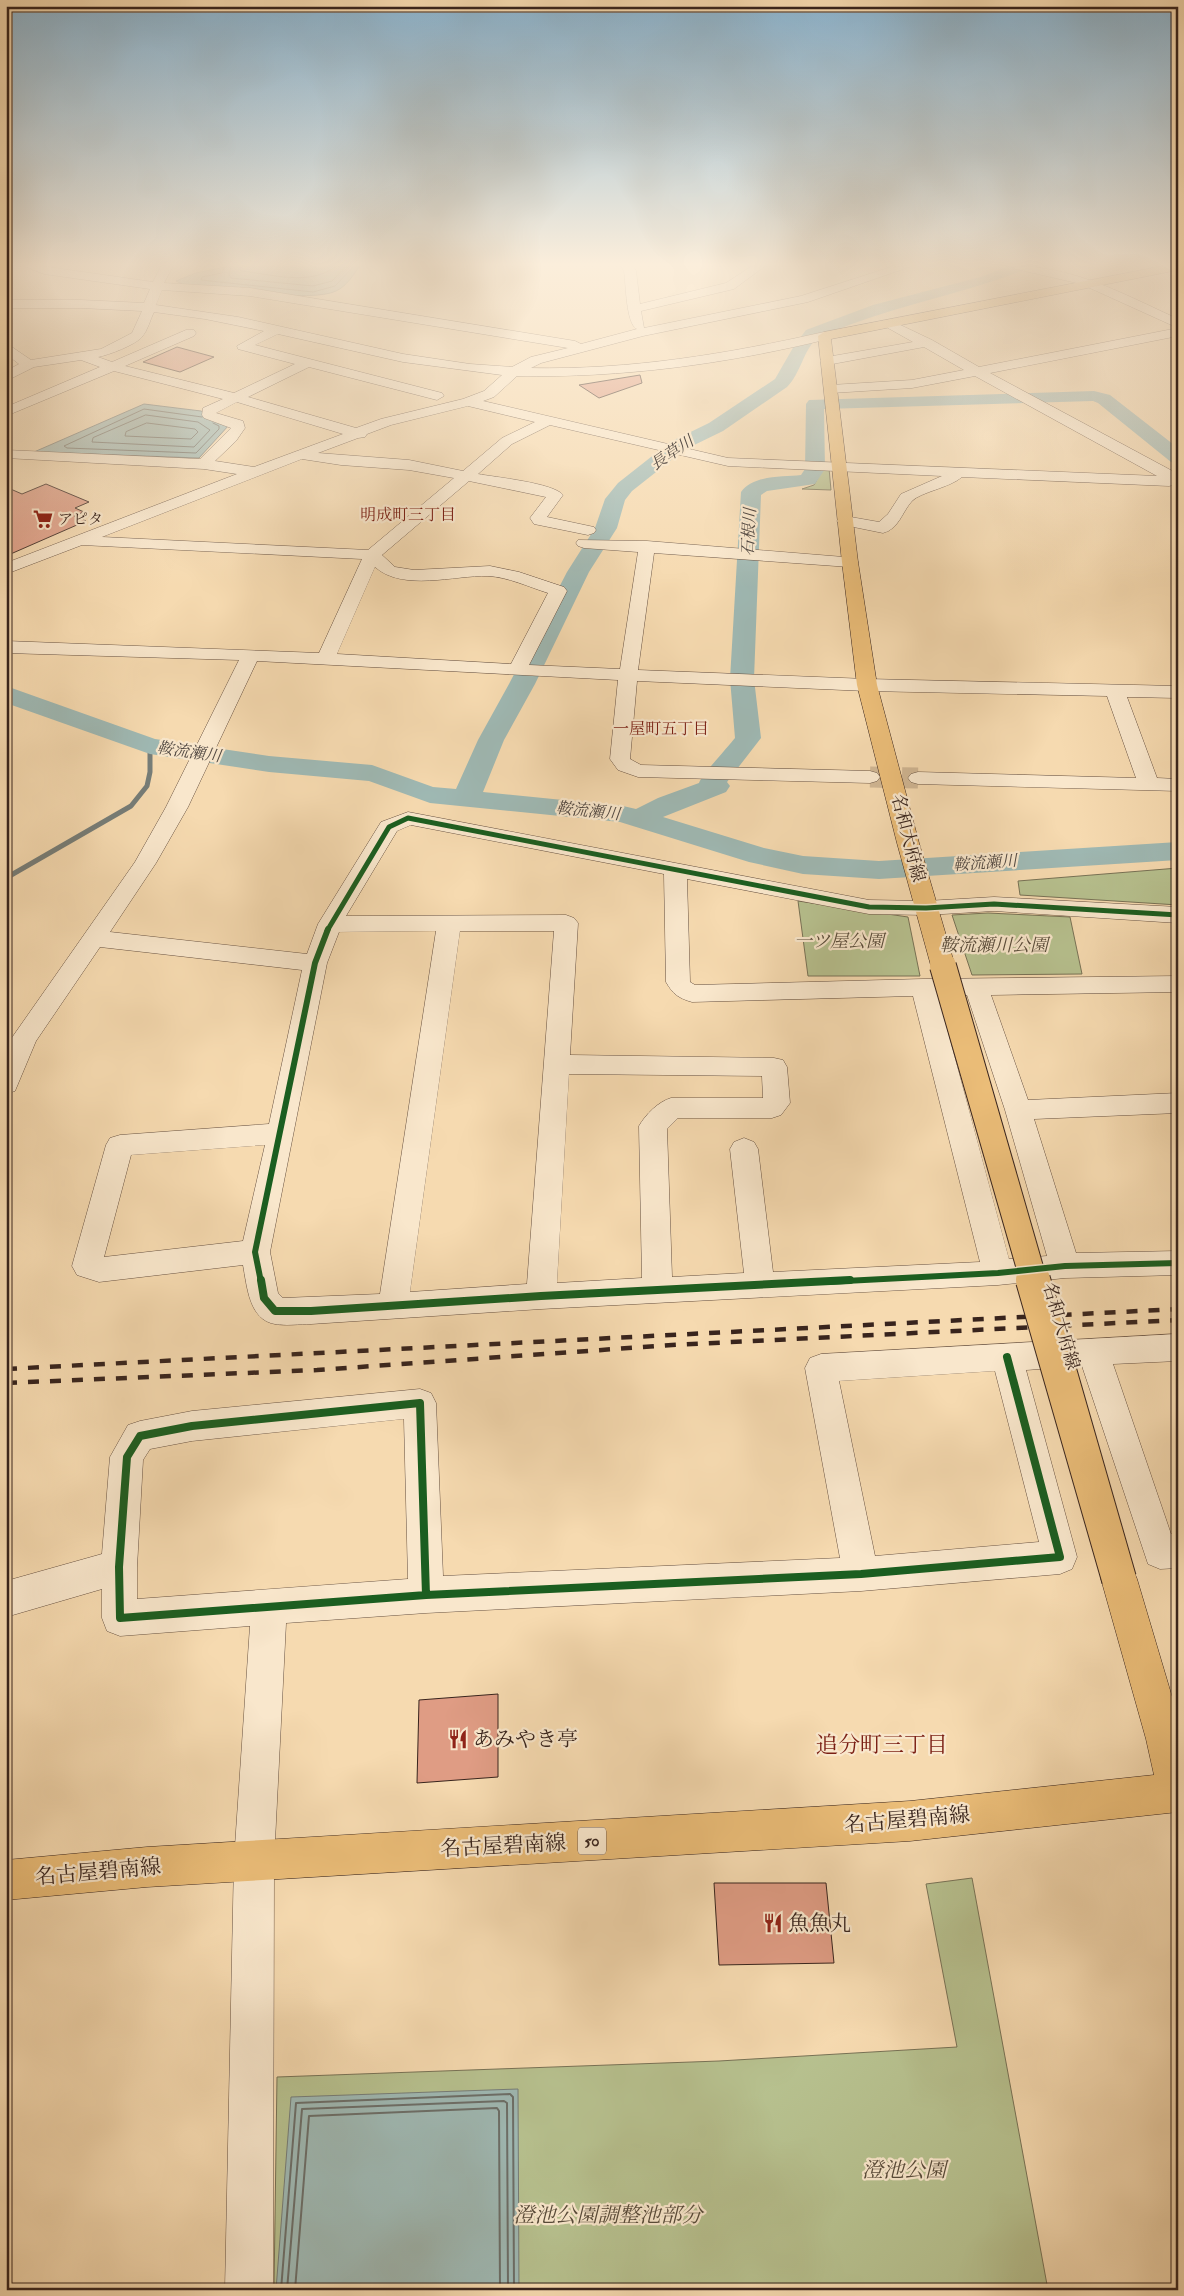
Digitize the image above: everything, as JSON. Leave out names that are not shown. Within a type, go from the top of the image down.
[{"type":"main road","name":"名和大府線","points":[[829,373],[850,562],[867,685],[925,904],[1118,1579],[1166,1739],[1178,1793]]},
{"type":"main road","name":"名古屋碧南線","points":[[6,1880],[254,1861],[910,1821],[1178,1793]]},
{"type":"street","points":[[6,412],[95,373]]},
{"type":"street","points":[[139,373],[237,398],[360,434]]},
{"type":"street","points":[[204,464],[231,438],[238,428],[238,424],[209,415],[208,411],[287,373]]},
{"type":"street","points":[[347,373],[437,396]]},
{"type":"street","points":[[489,394],[511,373]]},
{"type":"street","points":[[831,393],[912,384],[973,373]]},
{"type":"street","points":[[981,373],[1023,398],[1177,480]]},
{"type":"street","points":[[570,386],[609,380]]},
{"type":"street","points":[[397,419],[400,414],[453,388]]},
{"type":"street","points":[[6,569],[76,540],[397,419],[468,402],[489,394],[515,392]]},
{"type":"street","points":[[468,402],[728,462],[1177,480]]},
{"type":"street","points":[[326,658],[372,555],[468,476],[507,441],[548,421]]},
{"type":"street","points":[[6,454],[204,464],[255,472]]},
{"type":"street","points":[[302,455],[341,461],[409,465],[545,491],[555,495],[538,518],[540,522],[606,543],[850,562]]},
{"type":"street","points":[[845,521],[883,528],[894,517],[907,497],[939,484],[956,474],[956,472]]},
{"type":"street","points":[[76,540],[372,555],[390,571],[414,575],[490,572],[513,576],[558,591],[517,670]]},
{"type":"street","points":[[647,546],[628,675],[620,759],[625,766],[638,771],[870,777]]},
{"type":"street","points":[[6,647],[326,658],[536,671],[867,685],[1178,692]]},
{"type":"street","points":[[6,1084],[15,1040],[92,938],[144,863],[177,807],[251,655]]},
{"type":"street","points":[[1115,691],[1149,785]]},
{"type":"street","points":[[918,778],[1178,785]]},
{"type":"street","points":[[1178,915],[994,904],[925,904],[869,907],[408,818],[389,828],[330,924],[314,963],[281,1134],[255,1252],[264,1298],[275,1311],[310,1311],[541,1296],[998,1273],[1065,1266],[1178,1263]]},
{"type":"street","points":[[675,870],[678,982],[683,990],[692,994],[922,987],[1178,984]]},
{"type":"street","points":[[330,924],[566,923],[541,1296]]},
{"type":"street","points":[[393,1305],[449,924]]},
{"type":"street","points":[[92,938],[314,963]]},
{"type":"street","points":[[976,986],[1018,1110],[1065,1266]]},
{"type":"street","points":[[922,987],[998,1273]]},
{"type":"street","points":[[557,1064],[774,1068],[777,1103],[772,1108],[671,1108],[653,1126],[657,1290]]},
{"type":"street","points":[[1018,1110],[1178,1103]]},
{"type":"street","points":[[255,1252],[99,1270],[87,1266],[120,1145],[281,1134]]},
{"type":"street","points":[[744,1149],[760,1286]]},
{"type":"street","points":[[861,1574],[821,1368],[1094,1354],[1178,1347]]},
{"type":"street","points":[[1094,1354],[1160,1552],[1178,1551]]},
{"type":"street","points":[[426,1596],[420,1402],[192,1426],[140,1436],[127,1457],[119,1568],[120,1618],[426,1596],[861,1574],[1060,1558],[1007,1358]]},
{"type":"street","points":[[6,1599],[119,1568]]},
{"type":"street","points":[[249,2290],[254,1861],[269,1606]]},
{"type":"green space","points":[[820,468],[829,468],[831,490],[802,489],[814,485],[820,474]]},
{"type":"green space","points":[[1178,868],[1178,905],[1020,895],[1018,881]]},
{"type":"green space","name":"一ツ屋公園","points":[[798,901],[908,917],[920,976],[808,976]]},
{"type":"green space","name":"鞍流瀬川公園","points":[[988,913],[1070,917],[1082,974],[972,975],[952,915]]},
{"type":"green space","name":"澄池公園","points":[[972,1878],[1048,2290],[274,2290],[277,2077],[719,2061],[957,2047],[926,1884]]},
{"type":"water","points":[[144,404],[201,411],[229,425],[199,458],[34,452]]},
{"type":"water","points":[[518,2089],[519,2290],[276,2290],[291,2097]]},
{"type":"building","points":[[640,375],[642,383],[599,398],[579,385]]},
{"type":"building","name":"アピタ","points":[[46,484],[89,502],[75,508],[84,512],[74,516],[86,521],[6,556],[6,487],[22,494]]},
{"type":"building","name":"あみやき亭","points":[[498,1694],[498,1777],[417,1783],[419,1700]]},
{"type":"building","name":"魚魚丸","points":[[714,1883],[826,1883],[834,1963],[719,1965]]},
{"type":"waterway","name":"長草川","points":[[466,798],[491,740],[522,684],[578,572],[606,528],[615,499],[625,487],[677,446],[716,427],[781,383],[788,373]]},
{"type":"waterway","name":"石根川","points":[[640,818],[668,804],[716,786],[712,782],[725,769],[748,738],[742,679],[751,492],[762,486],[808,480],[815,469],[815,404],[1094,396],[1104,399],[1178,458]]},
{"type":"waterway","name":"鞍流瀬川","points":[[6,694],[150,746],[269,764],[372,773],[430,795],[623,814],[759,856],[803,865],[879,870],[1178,851]]},
{"type":"waterway","points":[[6,878],[131,806],[147,786],[150,772],[150,746]]},
{"type":"tunnel","points":[[870,777],[918,778]]},
{"type":"railway","points":[[6,1369],[1178,1309]]},
{"type":"railway","points":[[6,1383],[317,1370],[672,1345],[1178,1320]]},
{"type":"cycle path","points":[[1178,915],[994,904],[926,908],[869,907],[408,818],[389,827],[330,924],[315,963],[278,1149],[255,1252],[264,1298],[275,1311],[311,1311],[541,1296],[998,1273],[1065,1266],[1178,1263]]},
{"type":"cycle path","points":[[426,1595],[420,1403],[192,1426],[140,1436],[127,1457],[119,1567],[120,1618],[426,1595],[861,1574],[1060,1557],[1007,1357]]},
{"type":"place","name":"アピタ","points":[[43,519]]},
{"type":"place","name":"あみやき亭","points":[[458,1739]]},
{"type":"place","name":"魚魚丸","points":[[773,1923]]},
{"type":"district","name":"明成町三丁目","points":[[408,515]]},
{"type":"district","name":"一屋町五丁目","points":[[661,729]]},
{"type":"district","name":"追分町三丁目","points":[[882,1745]]},
{"type":"park label","name":"澄池公園調整池部分","points":[[608,2215]]}]
